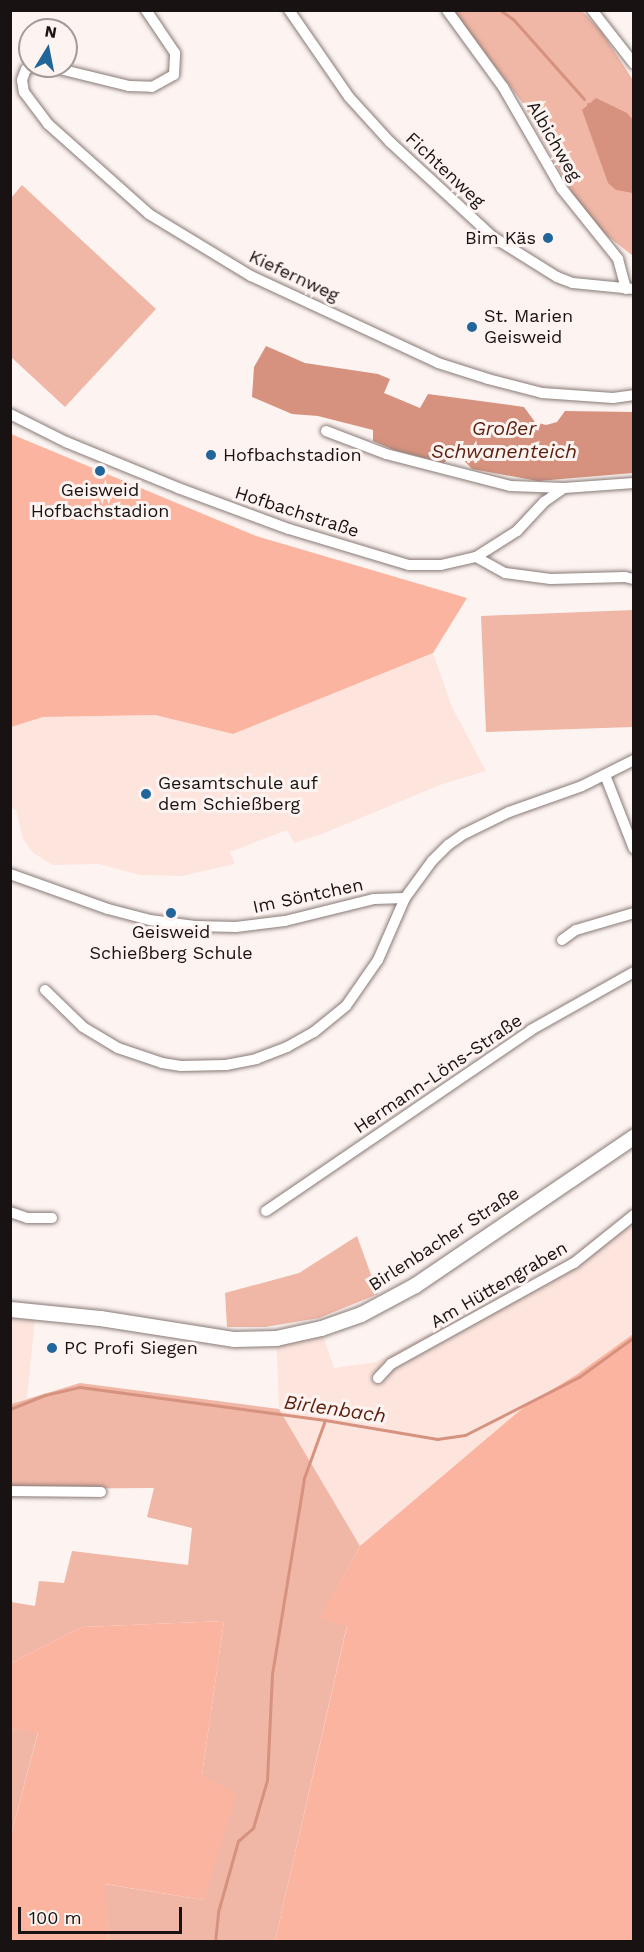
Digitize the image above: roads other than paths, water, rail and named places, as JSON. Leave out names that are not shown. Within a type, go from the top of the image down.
[{"type":"main road","name":"Birlenbacher Straße","points":[[10,1309],[100,1318],[234,1339],[276,1338],[321,1328],[361,1314],[415,1285],[633,1136]]},
{"type":"street","points":[[78,74],[129,86],[152,87],[174,75],[175,53],[146,10]]},
{"type":"street","name":"Fichtenweg","points":[[289,10],[349,97],[390,142],[493,237],[557,277],[573,283],[629,289]]},
{"type":"street","name":"Albichweg","points":[[447,10],[503,87],[561,189],[618,259],[629,289]]},
{"type":"street","points":[[592,10],[633,64]]},
{"type":"street","name":"Kiefernweg","points":[[23,78],[24,92],[48,124],[149,214],[251,276],[438,363],[488,380],[542,393],[613,398],[633,395]]},
{"type":"street","name":"Hofbachstraße","points":[[10,414],[86,450],[289,530],[409,565],[441,565],[476,557],[517,531],[544,502],[564,488]]},
{"type":"street","points":[[326,431],[386,454],[511,486],[564,488],[633,483]]},
{"type":"street","points":[[476,557],[505,573],[551,579],[625,577],[633,579]]},
{"type":"street","points":[[45,990],[83,1027],[118,1048],[162,1063],[181,1066],[226,1065],[256,1059],[287,1047],[314,1032],[346,1006],[378,960],[405,898],[432,861],[464,834],[509,812],[605,775],[633,760]]},
{"type":"street","points":[[605,775],[633,849]]},
{"type":"street","name":"Im Söntchen","points":[[10,874],[108,909],[150,920],[195,926],[236,927],[285,921],[374,898],[405,898]]},
{"type":"street","points":[[562,940],[576,930],[633,913]]},
{"type":"street","name":"Hermann-Löns-Straße","points":[[266,1211],[531,1030],[633,972]]},
{"type":"street","points":[[10,1212],[39,1220],[52,1218]]},
{"type":"street","name":"Am Hüttengraben","points":[[378,1378],[391,1364],[567,1267],[599,1245],[633,1215]]},
{"type":"street","points":[[10,1491],[101,1491]]},
{"type":"water","points":[[596,98],[627,113],[633,120],[633,193],[616,190],[608,183],[582,110]]},
{"type":"water","name":"Großer Schwanenteich","points":[[266,346],[305,363],[378,374],[390,379],[384,393],[420,408],[428,394],[524,407],[535,422],[546,425],[557,422],[565,411],[633,412],[633,473],[538,481],[472,469],[458,454],[451,455],[444,463],[394,450],[373,441],[373,430],[318,416],[292,414],[252,397],[254,367]]},
{"type":"waterway","points":[[500,10],[513,19],[584,99]]},
{"type":"waterway","name":"Birlenbach","points":[[10,1409],[45,1395],[80,1387],[325,1420],[437,1439],[465,1435],[579,1377],[634,1337]]},
{"type":"waterway","points":[[215,1942],[218,1912],[238,1841],[253,1828],[267,1780],[272,1674],[304,1478],[325,1420]]},
{"type":"place","name":"Bim Käs","points":[[548,238]]},
{"type":"place","name":"St. Marien Geisweid","points":[[472,327]]},
{"type":"place","name":"Hofbachstadion","points":[[211,455]]},
{"type":"place","name":"Geisweid Hofbachstadion","points":[[100,471]]},
{"type":"place","name":"Gesamtschule auf dem Schießberg","points":[[146,794]]},
{"type":"place","name":"Geisweid Schießberg Schule","points":[[171,913]]},
{"type":"place","name":"PC Profi Siegen","points":[[52,1348]]}]
